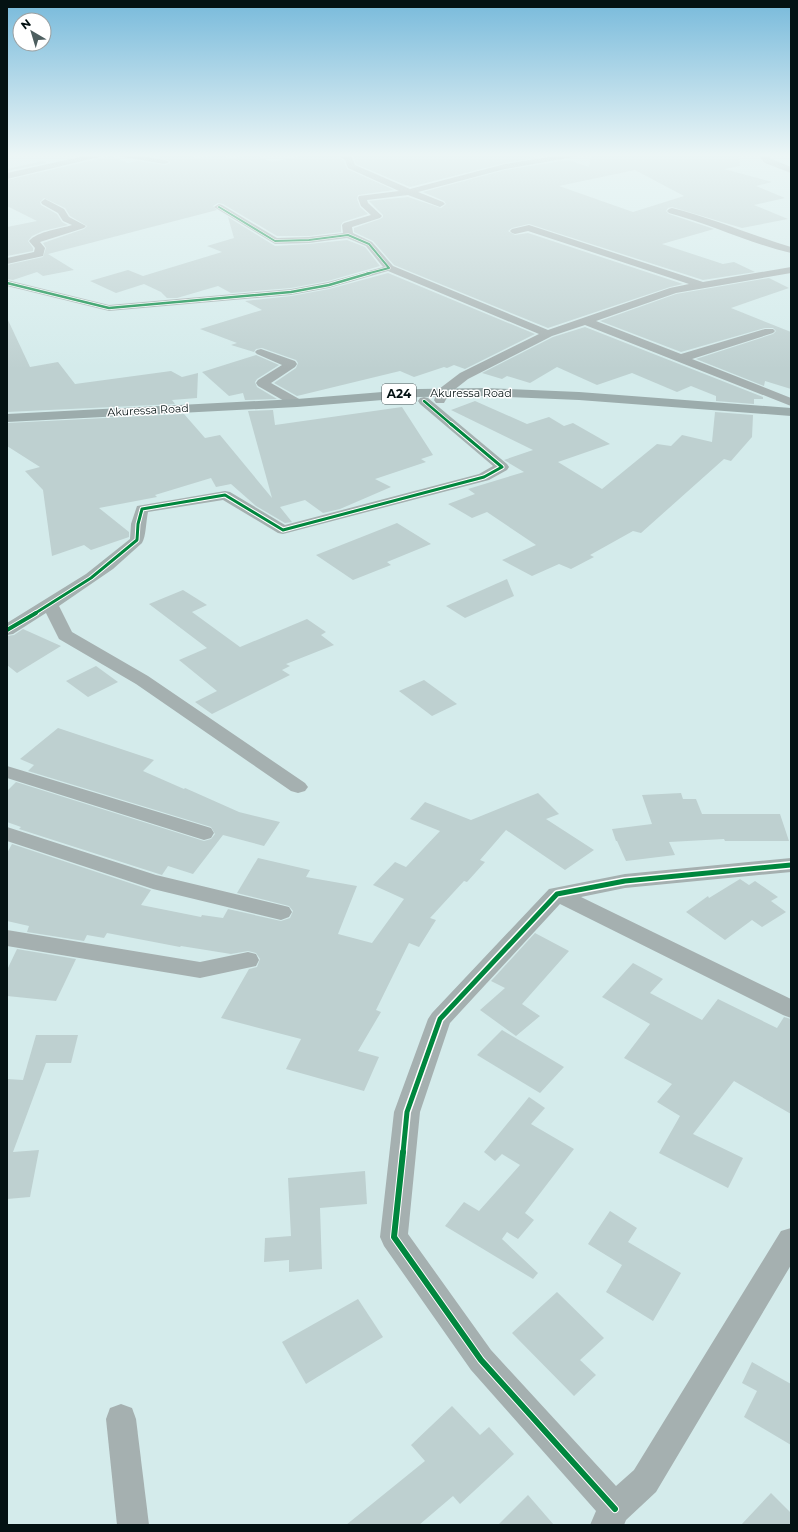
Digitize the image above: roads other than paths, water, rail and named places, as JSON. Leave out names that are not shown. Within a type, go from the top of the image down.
[{"type":"highway","name":"Akuressa Road","points":[[7,426],[303,410],[424,401],[441,396],[485,392],[558,395],[791,412]]},
{"type":"highway","name":"Akuressa Road","points":[[7,418],[297,403],[390,395],[519,400],[791,419]]},
{"type":"street","points":[[7,261],[39,254],[40,248],[34,241],[41,237],[79,226]]},
{"type":"street","points":[[251,226],[275,241],[309,240],[348,235],[369,244],[389,268],[548,334]]},
{"type":"street","points":[[347,226],[348,235]]},
{"type":"street","points":[[719,226],[750,238],[791,250]]},
{"type":"street","points":[[515,231],[529,228],[701,285]]},
{"type":"street","points":[[7,283],[109,308],[292,292],[329,285],[389,268]]},
{"type":"street","points":[[441,396],[464,376],[548,334],[674,290],[791,270]]},
{"type":"street","points":[[586,321],[791,402]]},
{"type":"street","points":[[682,358],[769,331]]},
{"type":"street","points":[[261,352],[291,364],[262,383],[297,403]]},
{"type":"street","points":[[7,630],[50,604],[120,557],[137,540],[138,524],[142,508],[225,495],[283,530],[484,478],[502,467],[424,401]]},
{"type":"street","points":[[50,604],[65,635],[142,680],[298,787]]},
{"type":"street","points":[[7,772],[204,833]]},
{"type":"street","points":[[7,834],[153,882],[281,912]]},
{"type":"street","points":[[791,865],[625,881],[557,894],[440,1019],[407,1112],[394,1237],[481,1360],[611,1517],[645,1481],[791,1240]]},
{"type":"street","points":[[557,894],[791,1009]]},
{"type":"street","points":[[7,938],[200,970],[248,960]]},
{"type":"street","points":[[121,1419],[133,1525]]}]
